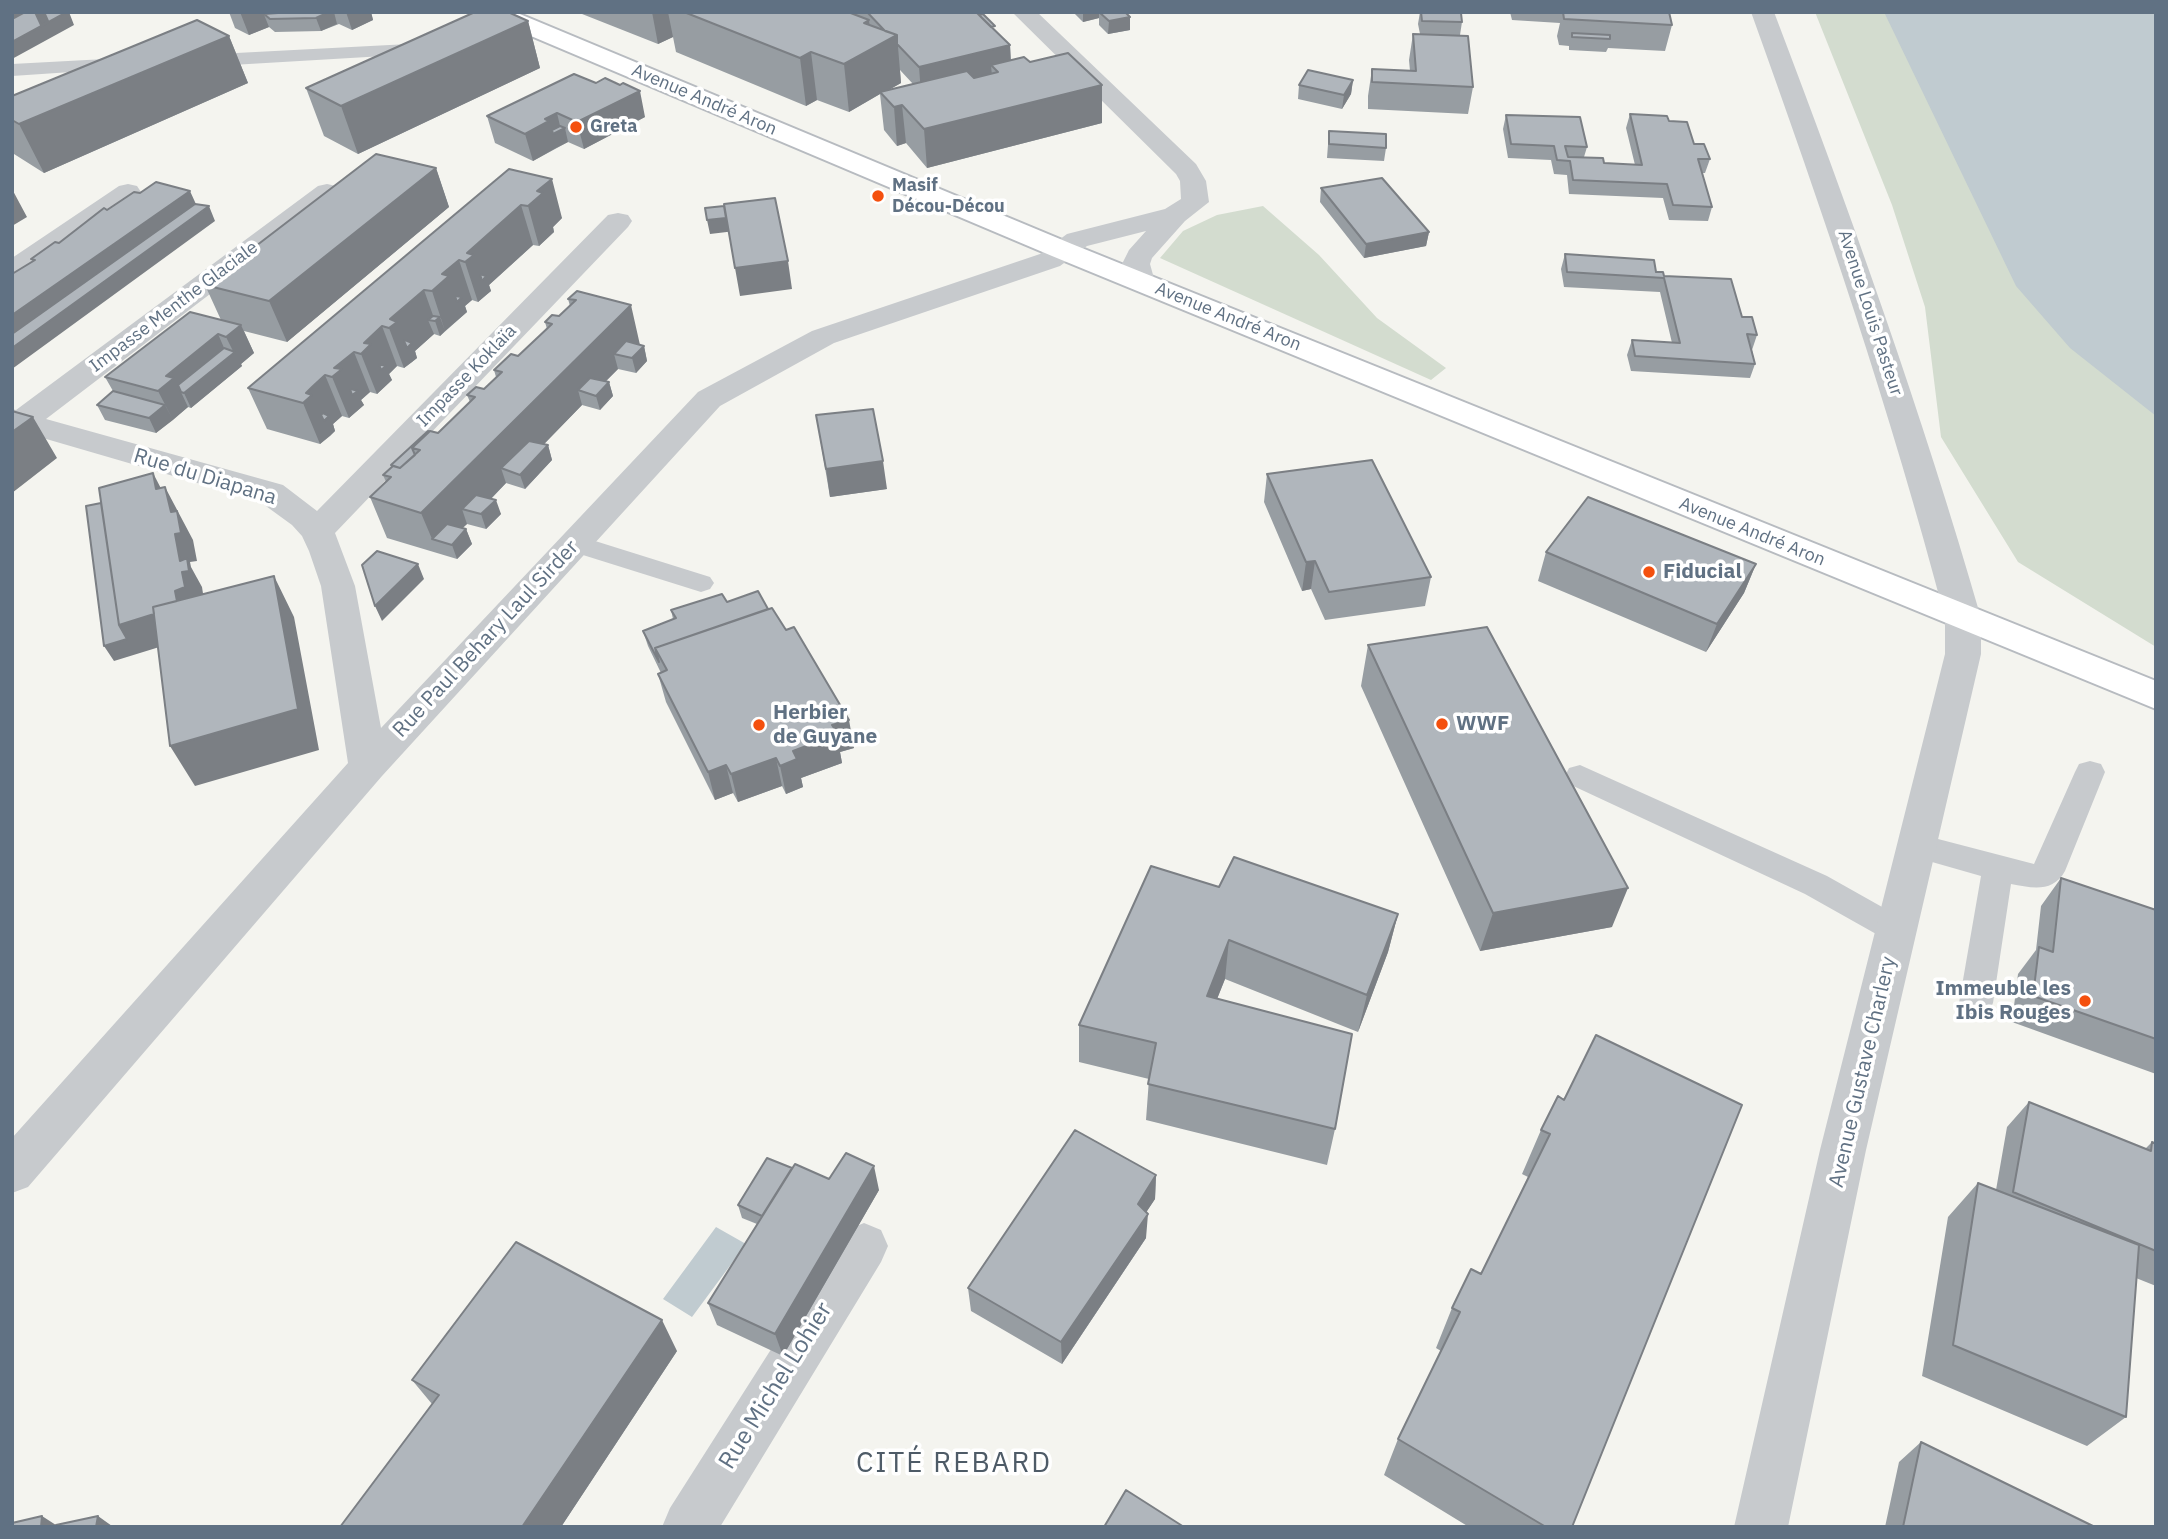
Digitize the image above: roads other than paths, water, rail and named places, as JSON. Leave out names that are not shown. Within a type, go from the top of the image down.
[{"type":"main road","name":"Avenue André Aron","points":[[507,24],[2156,696]]},
{"type":"street","points":[[1023,12],[1186,170],[1194,181],[1195,202],[1175,215],[1139,256],[1136,264],[1141,282]]},
{"type":"street","name":"Avenue Louis Pasteur","points":[[1762,12],[1829,189],[1934,510],[1963,618]]},
{"type":"street","points":[[12,271],[128,192]]},
{"type":"street","name":"Impasse Menthe Glaciale","points":[[17,421],[327,192]]},
{"type":"street","name":"Rue Paul Behary Laul Sirder","points":[[12,1172],[369,766],[709,399],[823,337],[1050,260],[1077,240],[1175,215]]},
{"type":"street","name":"Impasse Koklaïa","points":[[317,531],[618,221]]},
{"type":"street","name":"Rue du Diapana","points":[[17,421],[271,493],[291,505],[317,531],[338,586],[369,766]]},
{"type":"street","name":"Avenue Gustave Charlery","points":[[1762,1527],[1843,1150],[1915,845],[1964,654],[1963,618]]},
{"type":"street","name":"Rue Michel Lohier","points":[[689,1527],[864,1246]]},
{"type":"lane","points":[[180,62],[442,48]]},
{"type":"lane","points":[[12,70],[138,64]]},
{"type":"lane","points":[[576,544],[701,583]]},
{"type":"lane","points":[[1915,845],[1998,869],[2037,877],[2049,871],[2090,772]]},
{"type":"lane","points":[[1580,776],[1816,885],[1896,930]]},
{"type":"lane","points":[[1976,1003],[1998,869]]},
{"type":"place","name":"Greta","points":[[576,127]]},
{"type":"place","name":"Masif Décou-Décou","points":[[878,196]]},
{"type":"place","name":"Fiducial","points":[[1649,572]]},
{"type":"place","name":"WWF","points":[[1442,724]]},
{"type":"place","name":"Herbier de Guyane","points":[[759,725]]},
{"type":"place","name":"Immeuble les Ibis Rouges","points":[[2085,1001]]},
{"type":"district","name":"CITÉ REBARD","points":[[954,1464]]}]
